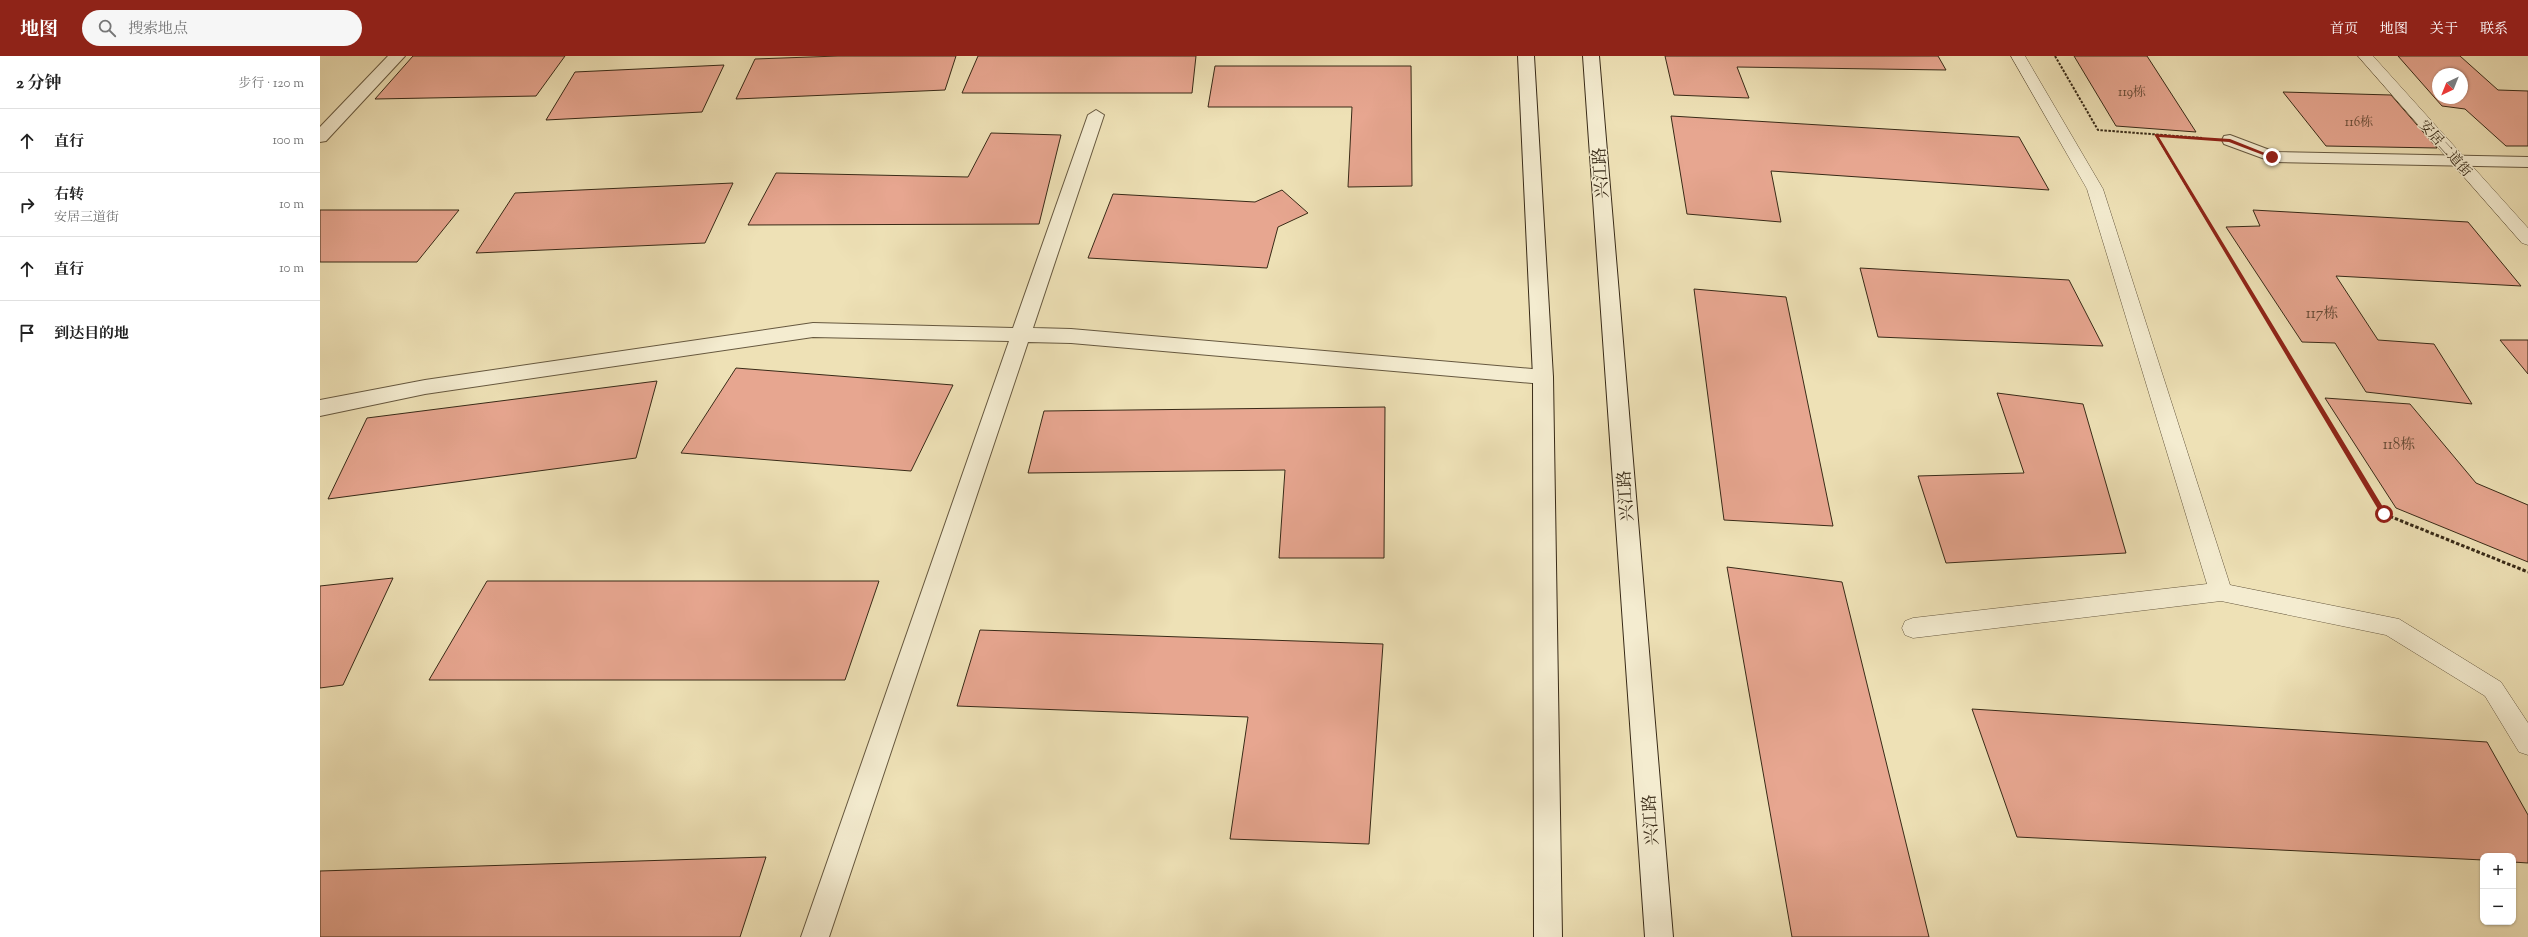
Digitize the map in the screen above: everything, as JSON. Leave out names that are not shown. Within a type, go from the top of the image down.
[{"type":"street","points":[[320,137],[397,56]]},
{"type":"street","points":[[1526,56],[1542,377],[1548,937]]},
{"type":"street","name":"兴江路","points":[[1591,56],[1659,937]]},
{"type":"street","points":[[816,937],[1020,334],[1096,115]]},
{"type":"street","points":[[2230,140],[2272,157],[2459,162],[2528,162]]},
{"type":"street","points":[[320,408],[425,387],[813,330],[1071,336],[1542,377]]},
{"type":"lane","points":[[2018,56],[2095,188],[2221,592]]},
{"type":"lane","name":"安居二道街","points":[[2365,56],[2528,239]]},
{"type":"lane","points":[[1913,628],[2221,592],[2391,626],[2493,689],[2528,744]]},
{"type":"path","points":[[2055,56],[2098,130],[2230,140]]},
{"type":"path","points":[[2156,135],[2384,514],[2528,572]]},
{"type":"building","points":[[413,56],[565,56],[536,96],[375,99]]},
{"type":"building","points":[[838,56],[956,56],[945,90],[736,99],[755,59]]},
{"type":"building","points":[[978,56],[1196,56],[1192,93],[962,93]]},
{"type":"building","points":[[1665,56],[1938,56],[1946,70],[1737,67],[1749,98],[1674,95]]},
{"type":"building","points":[[2074,56],[2147,56],[2196,132],[2116,126]]},
{"type":"building","points":[[2398,56],[2460,56],[2498,90],[2528,91],[2528,146],[2506,146],[2465,109],[2442,106],[2440,104],[2468,104],[2468,68],[2432,68],[2432,95]]},
{"type":"building","points":[[724,65],[702,112],[546,120],[575,72]]},
{"type":"building","points":[[1215,66],[1411,66],[1412,186],[1348,187],[1352,107],[1208,107]]},
{"type":"building","points":[[2283,92],[2391,95],[2437,148],[2326,146]]},
{"type":"building","points":[[1671,116],[2019,137],[2049,190],[1771,171],[1781,222],[1687,214]]},
{"type":"building","points":[[991,133],[1061,135],[1039,224],[748,225],[776,173],[968,177]]},
{"type":"building","points":[[733,183],[705,243],[476,253],[515,193]]},
{"type":"building","points":[[1282,190],[1308,213],[1278,227],[1267,268],[1088,258],[1113,194],[1255,202]]},
{"type":"building","points":[[320,210],[459,210],[417,262],[320,262]]},
{"type":"building","points":[[2253,210],[2468,222],[2521,286],[2336,276],[2378,340],[2434,344],[2472,404],[2366,392],[2335,343],[2302,342],[2226,227],[2260,226]]},
{"type":"building","points":[[1860,268],[2069,280],[2103,346],[1878,337]]},
{"type":"building","points":[[1694,289],[1786,297],[1833,526],[1724,520]]},
{"type":"building","points":[[2500,340],[2528,340],[2528,374]]},
{"type":"building","points":[[736,368],[953,385],[911,471],[681,453]]},
{"type":"building","points":[[657,381],[636,458],[328,499],[367,418]]},
{"type":"building","points":[[1997,393],[2083,404],[2126,553],[1946,563],[1918,476],[2024,473]]},
{"type":"building","points":[[2325,398],[2410,404],[2476,483],[2528,505],[2528,562],[2396,508]]},
{"type":"building","points":[[1385,407],[1384,558],[1279,558],[1285,470],[1028,473],[1044,411]]},
{"type":"building","points":[[1727,567],[1842,582],[1929,937],[1792,937]]},
{"type":"building","points":[[393,578],[343,685],[320,688],[320,586]]},
{"type":"building","points":[[487,581],[879,581],[845,680],[429,680]]},
{"type":"building","points":[[980,630],[1383,644],[1369,844],[1230,839],[1248,717],[957,706]]},
{"type":"building","points":[[1972,709],[2487,742],[2528,815],[2528,863],[2516,862],[2516,853],[2480,853],[2480,860],[2017,837]]},
{"type":"building","points":[[766,857],[740,937],[320,937],[320,871]]},
{"type":"route","points":[[2272,157],[2230,140],[2156,135],[2384,514]]}]
